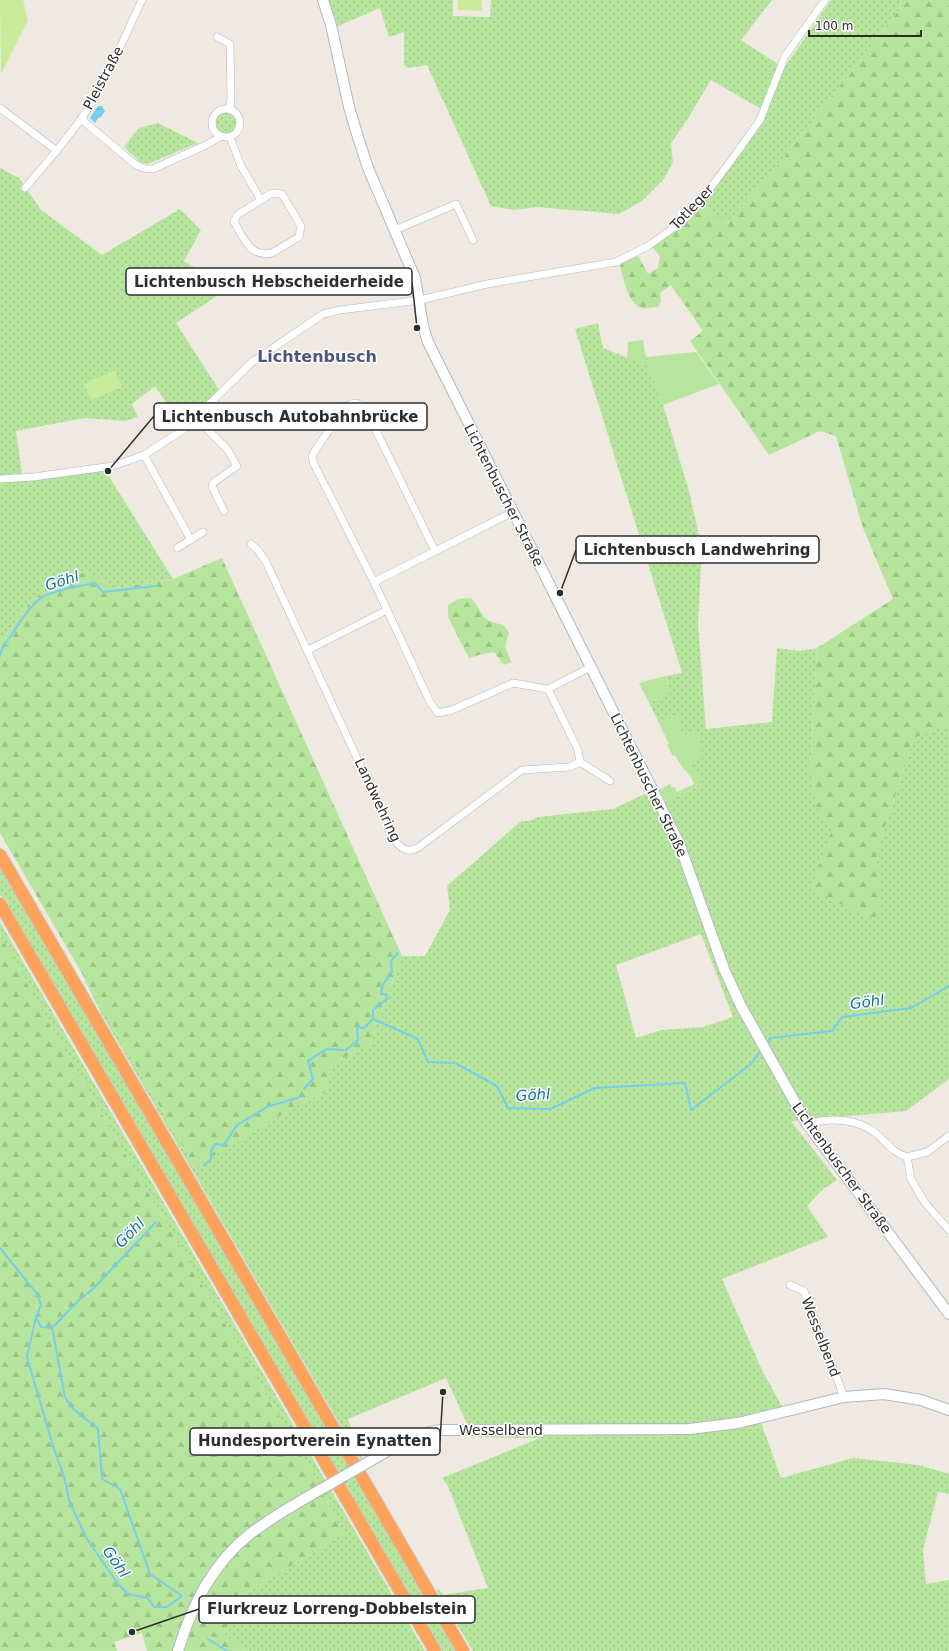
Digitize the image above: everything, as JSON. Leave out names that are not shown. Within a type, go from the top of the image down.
[{"type":"highway","points":[[0,855],[463,1651]]},
{"type":"highway","points":[[0,904],[435,1651]]},
{"type":"street","name":"Pleistraße","points":[[25,188],[57,151],[81,119],[101,86],[142,0]]},
{"type":"street","name":"Lichtenbuscher Straße","points":[[323,0],[331,25],[349,107],[357,134],[368,168],[416,278],[423,326],[434,356],[679,843],[724,969],[741,1006],[807,1124],[949,1314]]},
{"type":"street","name":"Totleger","points":[[0,479],[33,477],[113,466],[129,462],[144,455],[176,436],[197,419],[251,363],[323,314],[340,310],[420,300],[487,284],[616,262],[648,246],[682,222],[709,190],[753,130],[760,120],[785,56],[824,0]]},
{"type":"street","points":[[217,37],[230,44],[230,109]]},
{"type":"street","points":[[0,108],[57,151]]},
{"type":"street","points":[[81,119],[136,165],[146,169],[153,169],[220,137],[230,137],[237,132],[240,124],[238,115],[230,109],[216,112],[212,121],[213,130],[220,137]]},
{"type":"street","points":[[230,137],[241,166],[260,200]]},
{"type":"street","points":[[272,193],[282,194],[301,226],[299,237],[268,254],[262,254],[248,246],[234,222],[237,215],[260,200],[272,193]]},
{"type":"street","points":[[396,230],[456,204],[473,240]]},
{"type":"street","points":[[435,551],[365,408],[354,403],[345,406],[314,452],[312,457],[314,464],[374,582],[430,702],[438,713],[452,710],[513,683],[548,689],[591,667]]},
{"type":"street","points":[[197,419],[227,449],[237,466],[213,483],[212,486],[224,511]]},
{"type":"street","points":[[144,455],[191,540]]},
{"type":"street","points":[[374,582],[513,512]]},
{"type":"street","points":[[177,548],[203,532]]},
{"type":"street","name":"Landwehring","points":[[251,544],[258,550],[266,562],[396,842],[400,847],[407,851],[419,847],[522,770],[570,767],[580,762]]},
{"type":"street","points":[[308,650],[387,610]]},
{"type":"street","points":[[548,689],[578,750],[580,762],[610,781]]},
{"type":"street","points":[[807,1124],[822,1120],[839,1119],[861,1124],[877,1134],[895,1153],[907,1157],[927,1152],[949,1136]]},
{"type":"street","points":[[907,1157],[911,1179],[925,1203],[949,1230]]},
{"type":"street","name":"Wesselbend","points":[[790,1285],[804,1291],[844,1396]]},
{"type":"street","name":"Wesselbend","points":[[178,1651],[193,1607],[215,1571],[231,1552],[250,1534],[304,1499],[416,1435],[439,1430],[690,1429],[738,1423],[844,1396],[884,1394],[921,1400],[949,1410]]},
{"type":"green space","points":[[0,0],[23,0],[28,20],[1,74]]},
{"type":"green space","points":[[329,0],[453,0],[453,16],[490,17],[491,0],[772,0],[741,40],[784,68],[831,0],[901,0],[899,10],[774,170],[728,222],[714,214],[704,204],[711,190],[766,112],[711,80],[671,143],[673,162],[664,179],[642,201],[619,214],[537,207],[515,210],[491,206],[427,65],[408,68],[404,65],[404,32],[389,37],[380,8],[338,26]]},
{"type":"green space","points":[[458,0],[482,0],[482,11],[458,10]]},
{"type":"green space","points":[[901,0],[949,0],[949,724],[914,738],[878,848],[877,860],[882,912],[878,916],[871,918],[810,890],[832,830],[821,816],[815,803],[810,772],[817,648],[893,599],[863,528],[836,436],[820,431],[769,455],[690,341],[703,331],[671,285],[660,293],[661,301],[658,307],[642,308],[637,306],[630,296],[620,266],[623,262],[638,256],[648,274],[658,268],[660,257],[652,246],[684,226],[704,204],[714,214],[728,222],[774,170],[899,10]]},
{"type":"green space","points":[[226,112],[234,115],[237,123],[234,131],[226,134],[218,131],[215,123],[218,115]]},
{"type":"green space","points":[[158,123],[198,143],[148,164],[140,162],[124,147],[139,128]]},
{"type":"green space","points":[[0,168],[19,178],[41,210],[102,255],[180,209],[201,230],[184,261],[227,287],[220,294],[176,323],[219,390],[182,427],[155,386],[132,404],[138,417],[125,421],[84,418],[16,431],[23,481],[105,470],[173,579],[117,588],[84,572],[32,599],[3,639],[0,648]]},
{"type":"green space","points":[[598,323],[603,348],[648,366],[663,405],[689,491],[702,549],[698,624],[706,729],[772,722],[777,648],[799,651],[817,648],[810,772],[821,816],[832,830],[877,860],[878,848],[914,738],[949,724],[949,1079],[906,1111],[791,1121],[837,1180],[822,1190],[807,1206],[828,1237],[722,1279],[762,1370],[786,1414],[760,1420],[781,1478],[853,1458],[919,1465],[949,1474],[949,1494],[938,1492],[923,1550],[926,1584],[949,1580],[949,1651],[473,1651],[437,1591],[439,1589],[443,1595],[488,1588],[448,1486],[442,1478],[540,1438],[473,1437],[446,1378],[348,1419],[362,1458],[360,1459],[101,1013],[81,972],[195,1167],[305,1101],[327,1092],[332,1064],[370,1044],[402,956],[425,956],[450,910],[447,886],[521,821],[529,821],[538,817],[613,809],[649,792],[656,807],[702,784],[690,763],[698,731],[682,736],[678,714],[659,723],[649,703],[670,693],[666,676],[682,673],[575,329]],"holes":[[[701,934],[733,1017],[703,1027],[662,1030],[636,1038],[616,965]]]},
{"type":"green space","points":[[643,340],[646,357],[696,352],[719,384],[663,405],[648,366],[627,358],[628,342]]},
{"type":"green space","points":[[115,370],[122,387],[91,400],[84,384]]},
{"type":"green space","points":[[222,558],[402,956],[370,1044],[332,1064],[327,1092],[305,1101],[195,1167],[0,833],[0,648],[3,639],[32,599],[84,572],[117,588],[173,579]]},
{"type":"green space","points":[[471,598],[486,619],[504,625],[509,633],[505,646],[511,662],[504,665],[494,652],[469,658],[448,617],[448,605],[459,599]]},
{"type":"green space","points":[[666,676],[670,693],[649,703],[639,683]]},
{"type":"green space","points":[[678,714],[682,736],[698,731],[703,757],[690,763],[702,784],[666,802],[659,790],[670,784],[672,788],[674,786],[677,792],[694,784],[691,777],[682,767],[675,755],[673,756],[667,745],[669,744],[659,723]]},
{"type":"green space","points":[[0,863],[459,1651],[440,1651],[0,894]]},
{"type":"green space","points":[[0,922],[425,1651],[244,1651],[224,1633],[246,1593],[343,1534],[317,1481],[54,1032],[0,935]]},
{"type":"green space","points":[[0,935],[54,1032],[317,1481],[343,1534],[246,1593],[224,1633],[244,1651],[147,1651],[142,1633],[114,1642],[117,1651],[0,1651]]},
{"type":"water","points":[[98,106],[102,106],[105,111],[95,123],[90,118]]},
{"type":"waterway","name":"Göhl","points":[[0,656],[2,649],[21,620],[32,606],[44,596],[95,583],[103,592],[155,586]]},
{"type":"waterway","points":[[373,1019],[373,1010],[387,999],[386,994],[381,994],[383,984],[392,972],[391,961],[398,953]]},
{"type":"waterway","name":"Göhl","points":[[768,1042],[770,1038],[832,1031],[842,1017],[911,1008],[949,986]]},
{"type":"waterway","name":"Göhl","points":[[304,1089],[313,1079],[308,1061],[326,1049],[346,1050],[358,1040],[357,1027],[364,1028],[373,1019],[418,1039],[428,1062],[455,1063],[497,1086],[508,1108],[550,1109],[595,1088],[685,1083],[691,1110],[751,1064],[759,1053]]},
{"type":"waterway","name":"Göhl","points":[[204,1165],[211,1159],[211,1151],[215,1144],[224,1145],[237,1125],[269,1106],[298,1098],[301,1095]]},
{"type":"waterway","name":"Göhl","points":[[52,1328],[79,1300],[94,1288],[156,1222]]},
{"type":"waterway","name":"Göhl","points":[[0,1248],[37,1294],[41,1305],[36,1317],[41,1327],[52,1328]]},
{"type":"waterway","name":"Göhl","points":[[36,1317],[27,1357],[53,1446],[64,1477],[70,1503],[87,1539],[118,1584],[128,1594],[148,1598],[154,1607],[167,1607],[182,1596],[150,1574],[120,1489],[102,1479],[98,1429],[71,1407],[65,1397],[52,1328]]},
{"type":"waterway","name":"Göhl","points":[[208,1639],[227,1651]]},
{"type":"place","name":"Lichtenbusch Hebscheiderheide","points":[[417,328]]},
{"type":"place","name":"Lichtenbusch Autobahnbrücke","points":[[108,471]]},
{"type":"place","name":"Lichtenbusch Landwehring","points":[[560,593]]},
{"type":"place","name":"Hundesportverein Eynatten","points":[[443,1392]]},
{"type":"place","name":"Flurkreuz Lorreng-Dobbelstein","points":[[132,1632]]},
{"type":"district","name":"Lichtenbusch","points":[[317,356]]}]
